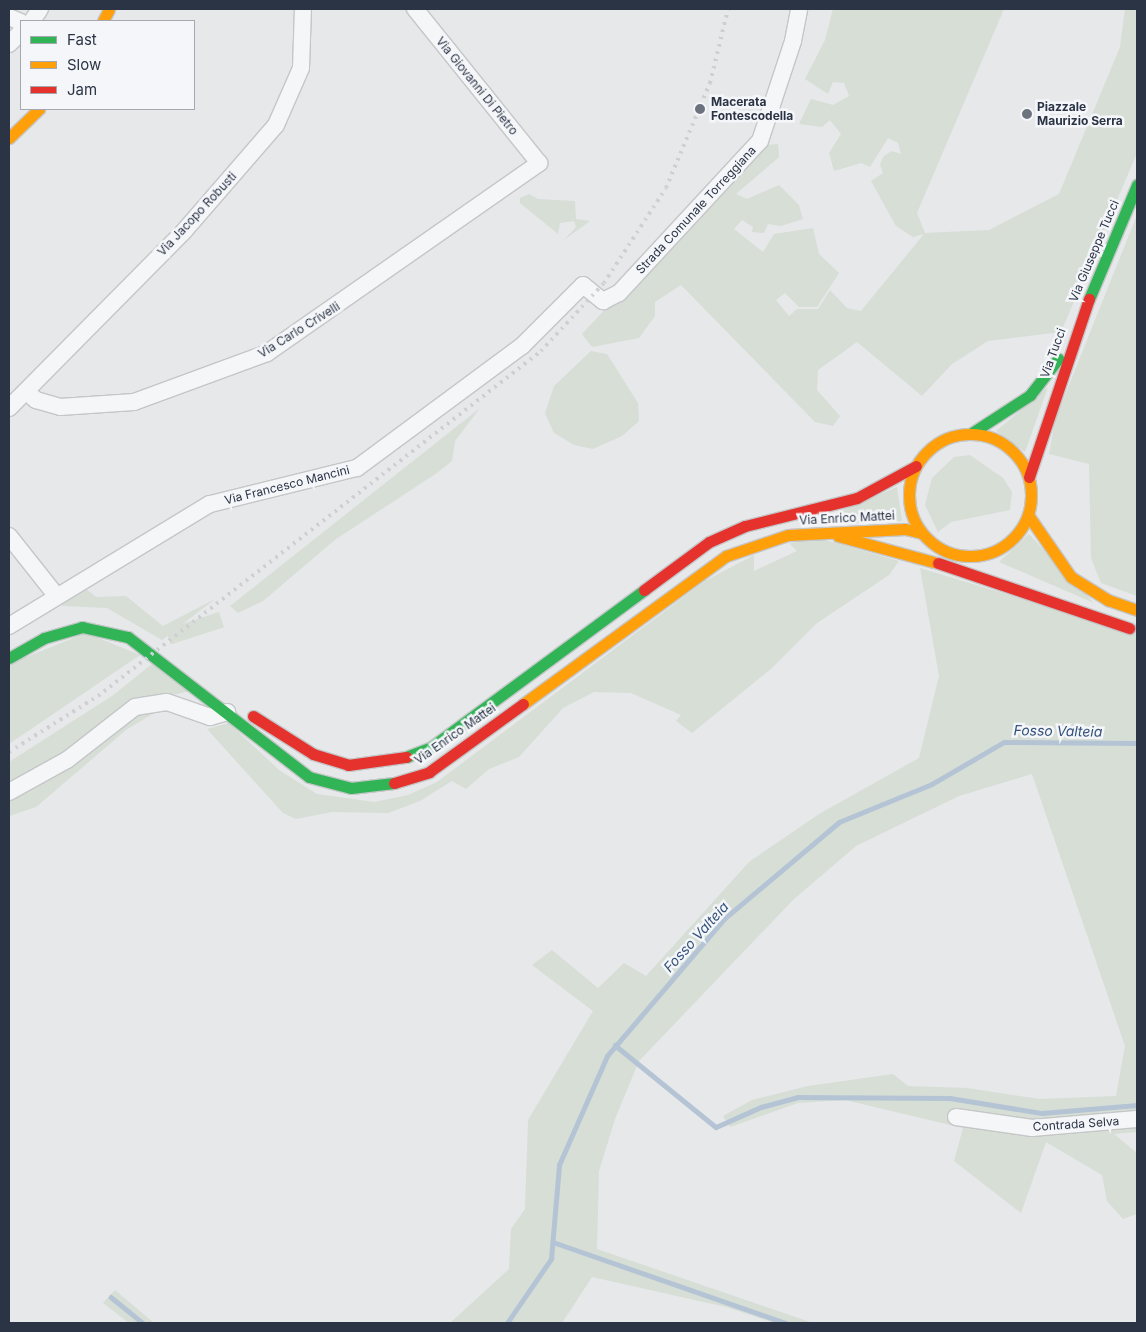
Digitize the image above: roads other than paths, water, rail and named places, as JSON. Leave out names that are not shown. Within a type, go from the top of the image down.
[{"type":"main road","points":[[9,138],[38,110]]},
{"type":"main road","name":"Via Giuseppe Tucci","points":[[1077,328],[1137,185]]},
{"type":"main road","name":"Via Tucci","points":[[970,434],[1001,418],[1030,395],[1053,367],[1077,328]]},
{"type":"main road","name":"Via Tucci","points":[[1028,477],[1077,328]]},
{"type":"main road","points":[[967,556],[1003,547],[1018,534],[1028,515],[1031,495],[1028,477],[1008,447],[970,434],[943,440],[916,466],[909,502],[925,536],[946,551],[967,556],[1133,629]]},
{"type":"main road","name":"Via Enrico Mattei","points":[[9,650],[67,619],[118,624],[313,754],[348,765],[395,761],[430,748],[709,542],[745,526],[857,498],[916,466]]},
{"type":"main road","points":[[1028,515],[1071,577],[1108,600],[1137,610]]},
{"type":"main road","name":"Via Enrico Mattei","points":[[9,658],[60,632],[82,627],[105,630],[150,651],[309,777],[351,788],[396,786],[429,772],[726,556],[788,535],[905,529],[925,536]]},
{"type":"main road","points":[[819,532],[934,562],[1133,629]]},
{"type":"street","points":[[33,20],[40,9]]},
{"type":"street","name":"Via Jacopo Robusti","points":[[9,408],[27,392],[185,230],[276,125],[301,68],[303,9]]},
{"type":"street","name":"Via Giovanni Di Pietro","points":[[415,9],[538,163]]},
{"type":"street","name":"Strada Comunale Torreggiana","points":[[594,295],[603,301],[619,293],[760,141],[793,41],[799,9]]},
{"type":"street","points":[[9,44],[20,33]]},
{"type":"street","name":"Via Carlo Crivelli","points":[[27,392],[36,400],[60,407],[134,402],[267,353],[538,163]]},
{"type":"street","name":"Via Francesco Mancini","points":[[9,626],[55,594],[210,504],[357,468],[522,346],[583,285],[594,295]]},
{"type":"street","points":[[9,536],[55,594]]},
{"type":"street","points":[[9,792],[66,760],[135,707],[168,702],[210,717],[227,712]]},
{"type":"street","name":"Contrada Selva","points":[[956,1117],[1032,1128],[1137,1119]]},
{"type":"waterway","name":"Fosso Valteia","points":[[507,1323],[551,1259],[559,1165],[607,1056],[724,919],[839,822],[932,784],[1004,742],[1137,743]]},
{"type":"waterway","points":[[615,1045],[716,1127],[761,1107],[798,1097],[950,1098],[1042,1113],[1137,1105]]},
{"type":"waterway","points":[[553,1242],[786,1323]]},
{"type":"waterway","points":[[111,1297],[143,1323]]},
{"type":"railway","points":[[9,752],[98,696],[541,351],[604,283],[666,188],[710,83],[728,9]]},
{"type":"place","name":"Macerata Fontescodella","points":[[700,109]]},
{"type":"place","name":"Piazzale Maurizio Serra","points":[[1027,114]]}]
